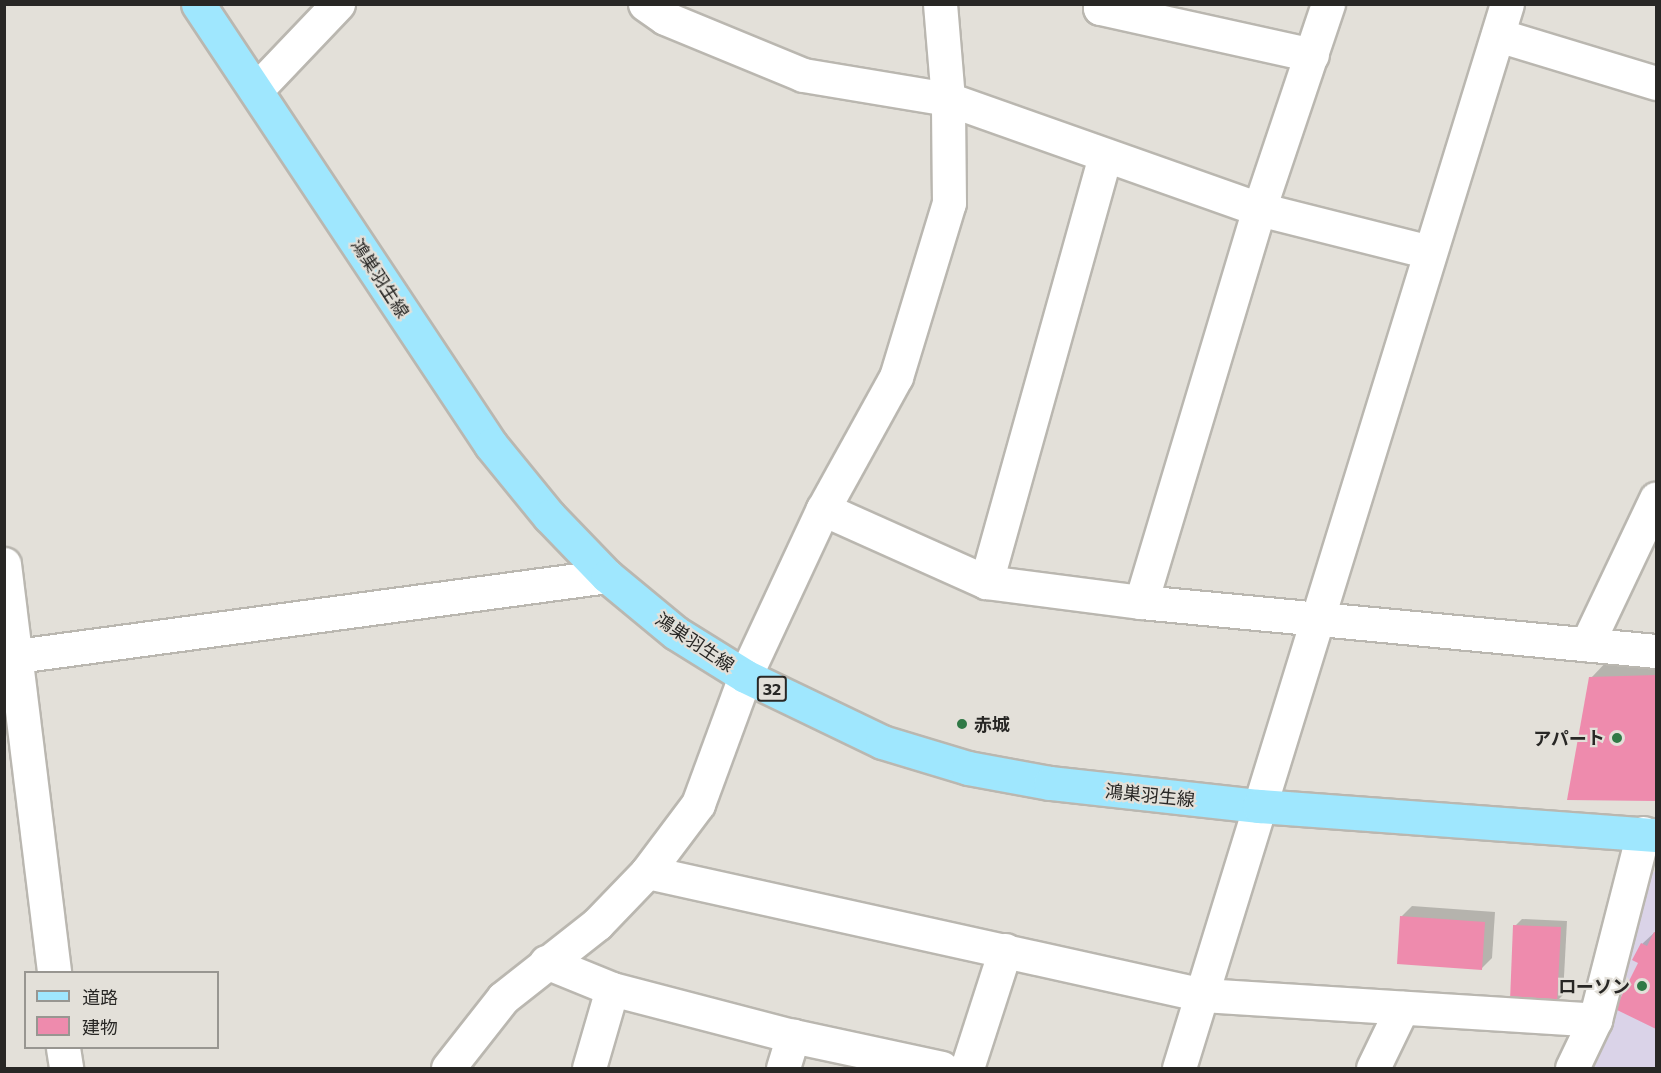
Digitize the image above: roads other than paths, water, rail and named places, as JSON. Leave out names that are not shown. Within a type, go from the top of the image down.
[{"type":"main road","name":"鴻巣羽生線","points":[[198,4],[491,445],[549,516],[607,576],[676,633],[745,676],[882,742],[969,768],[1050,783],[1259,806],[1650,834]]},
{"type":"street","points":[[256,90],[338,4]]},
{"type":"street","points":[[645,4],[665,18],[803,75],[948,99],[1259,209],[1430,252]]},
{"type":"street","points":[[448,1068],[503,998],[597,924],[647,872],[698,804],[745,676],[823,509],[896,377],[949,203],[948,99],[940,4]]},
{"type":"street","points":[[1101,4],[1100,8],[1312,55]]},
{"type":"street","points":[[1141,602],[1259,209],[1328,4]]},
{"type":"street","points":[[1179,1068],[1259,806],[1320,619],[1502,20],[1656,83]]},
{"type":"street","points":[[986,582],[1105,155]]},
{"type":"street","points":[[1587,644],[1656,499]]},
{"type":"street","points":[[823,509],[986,582],[1141,602],[1656,651]]},
{"type":"street","points":[[4,564],[17,656],[18,800],[54,971]]},
{"type":"street","points":[[17,656],[607,576]]},
{"type":"street","points":[[1572,1068],[1595,1020],[1650,834]]},
{"type":"street","points":[[647,872],[1203,995],[1595,1020]]},
{"type":"street","points":[[967,1068],[1005,950]]},
{"type":"street","points":[[546,962],[612,989],[792,1036],[942,1068]]},
{"type":"street","points":[[589,1068],[612,989]]},
{"type":"street","points":[[1373,1068],[1402,1008]]},
{"type":"street","points":[[783,1068],[792,1036]]},
{"type":"street","points":[[63,1049],[66,1068]]},
{"type":"place","name":"赤城","points":[[962,724]]},
{"type":"place","name":"アパート","points":[[1617,738]]},
{"type":"place","name":"ローソン","points":[[1642,986]]}]
